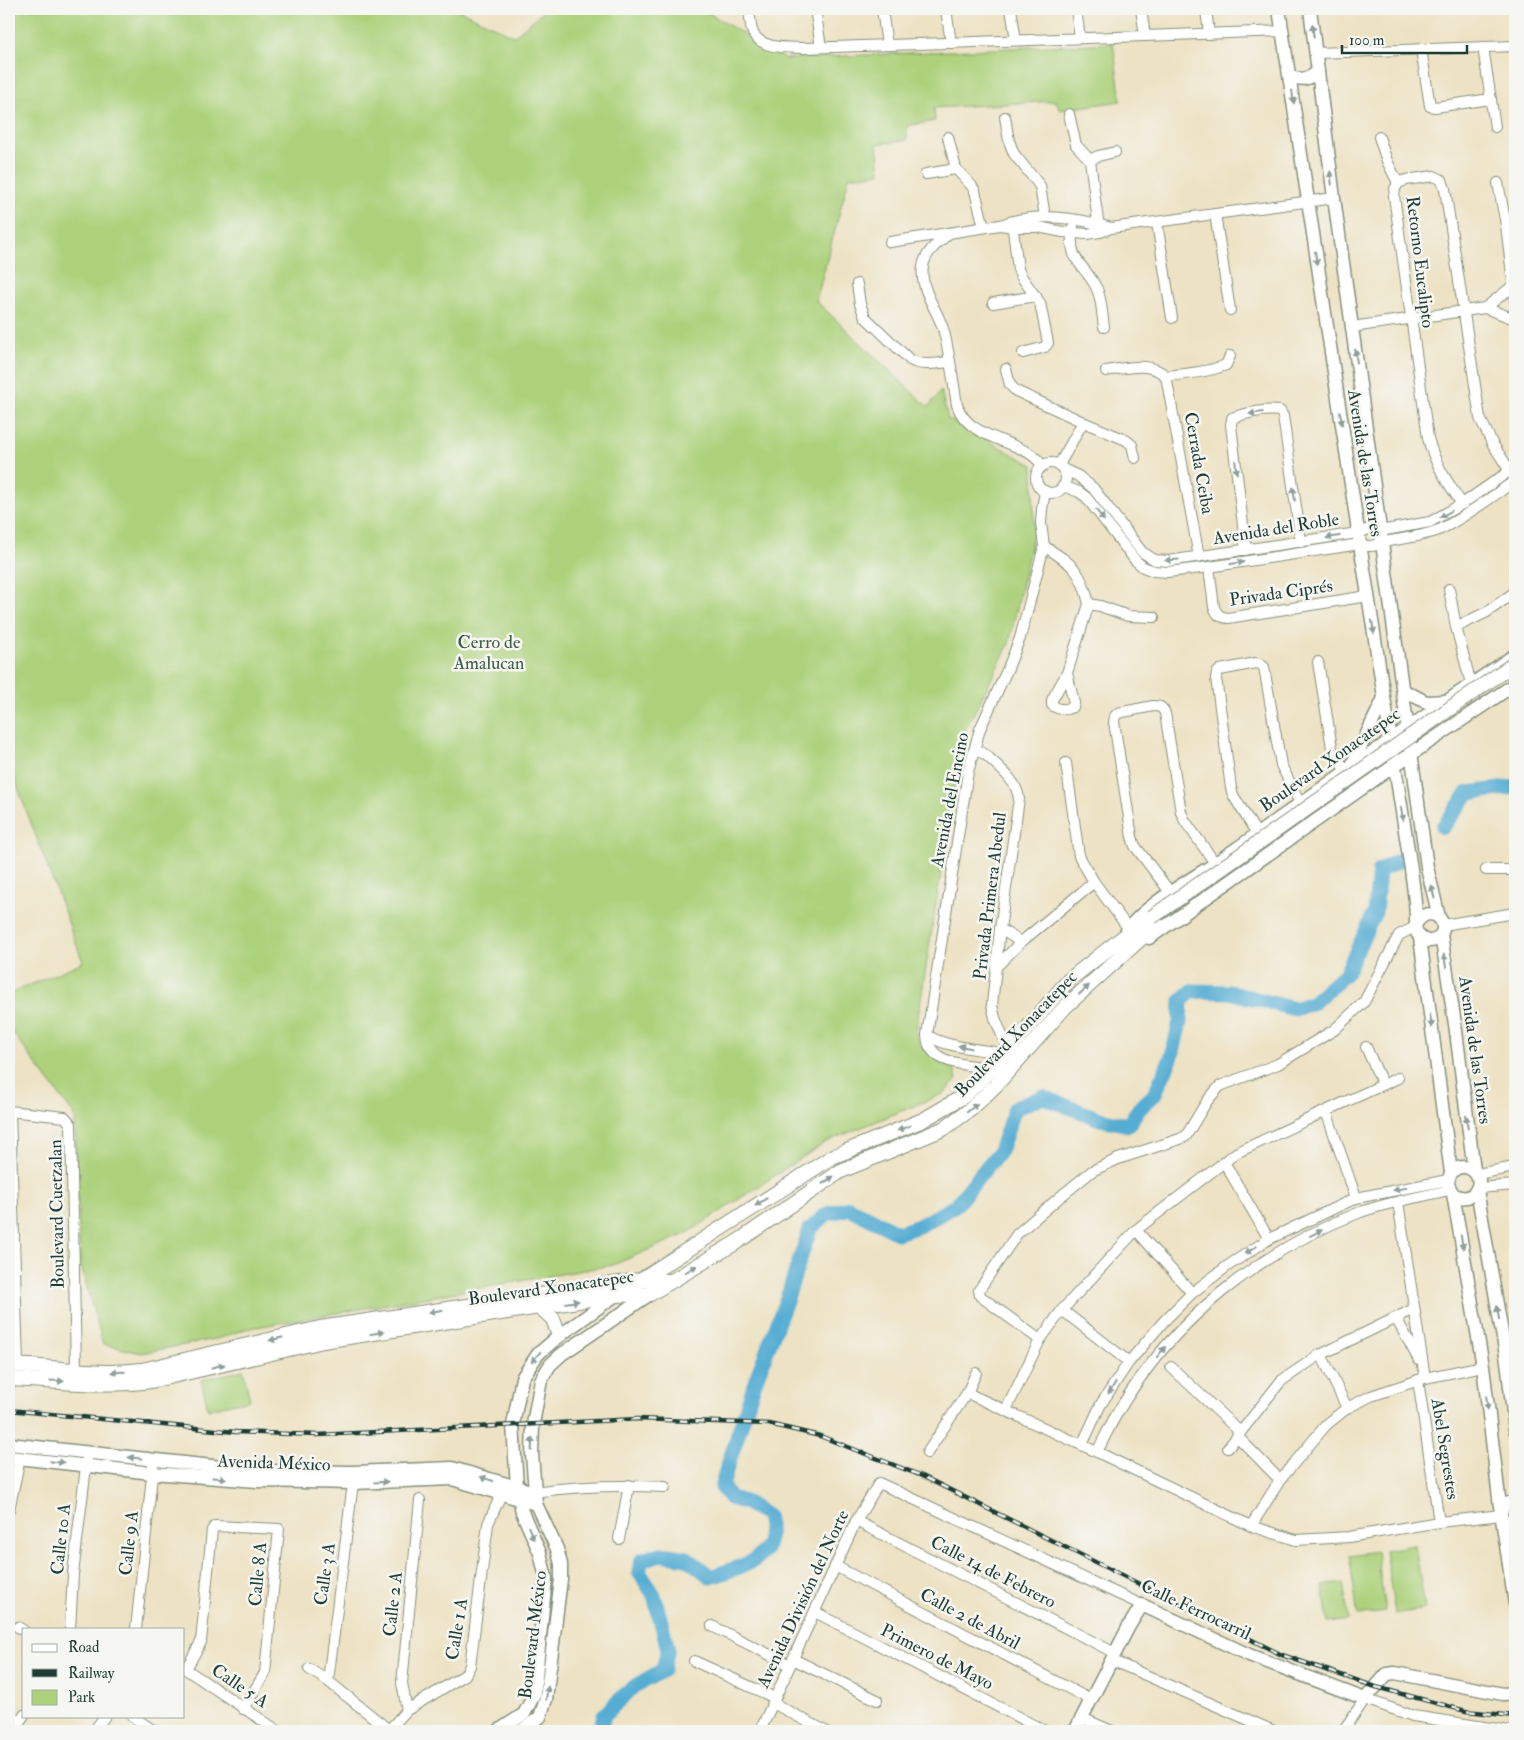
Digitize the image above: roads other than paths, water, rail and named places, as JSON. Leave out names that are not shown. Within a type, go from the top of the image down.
[{"type":"main road","name":"Boulevard Xonacatepec","points":[[1155,920],[1515,663]]},
{"type":"main road","name":"Boulevard Xonacatepec","points":[[13,1365],[107,1372],[142,1370],[320,1328],[640,1280],[832,1157],[923,1120],[964,1096],[992,1069],[1068,980],[1129,935],[1155,920],[1515,674]]},
{"type":"main road","name":"Boulevard Xonacatepec","points":[[9,1379],[106,1384],[151,1382],[323,1341],[616,1295],[650,1294],[737,1242],[841,1171],[943,1129],[971,1109],[1021,1058],[1129,935]]},
{"type":"main road","points":[[640,1280],[670,1281]]},
{"type":"main road","name":"Boulevard México","points":[[616,1295],[640,1280]]},
{"type":"main road","points":[[540,1307],[554,1319],[559,1336]]},
{"type":"street","points":[[749,9],[753,33],[759,40],[771,46],[821,47],[1283,31]]},
{"type":"street","points":[[815,9],[821,47]]},
{"type":"street","points":[[882,9],[887,45]]},
{"type":"street","points":[[946,9],[951,43]]},
{"type":"street","points":[[1011,9],[1016,40]]},
{"type":"street","points":[[1076,9],[1080,38]]},
{"type":"street","points":[[1141,9],[1145,36]]},
{"type":"street","points":[[1206,9],[1209,34]]},
{"type":"street","name":"Avenida de las Torres","points":[[1279,9],[1411,869],[1417,929],[1451,1184],[1483,1366],[1501,1515],[1515,1604]]},
{"type":"street","name":"Avenida de las Torres","points":[[1310,9],[1334,198],[1411,755],[1427,867],[1441,926],[1475,1172]]},
{"type":"street","points":[[1316,53],[1515,46]]},
{"type":"street","points":[[1483,47],[1495,127]]},
{"type":"street","points":[[1421,49],[1430,106],[1435,107],[1491,99]]},
{"type":"street","points":[[1290,78],[1306,79],[1318,71]]},
{"type":"street","points":[[1069,114],[1076,145],[1090,160],[1099,228]]},
{"type":"street","points":[[1005,117],[1011,148],[1040,186],[1045,217]]},
{"type":"street","points":[[948,137],[956,169],[975,192],[984,227]]},
{"type":"street","points":[[1380,137],[1387,161],[1398,183]]},
{"type":"street","points":[[1090,160],[1115,152]]},
{"type":"street","points":[[926,174],[956,169]]},
{"type":"street","name":"Retorno Eucalipto","points":[[1462,504],[1444,477],[1431,452],[1410,318],[1394,196],[1398,183],[1434,176],[1442,180],[1445,189],[1480,418],[1492,443],[1514,473]]},
{"type":"street","points":[[1498,183],[1510,224],[1515,300]]},
{"type":"street","points":[[1013,223],[1067,233],[1157,223],[1334,198]]},
{"type":"street","points":[[1215,214],[1230,310]]},
{"type":"street","points":[[890,242],[1045,217],[1068,220],[1099,228]]},
{"type":"street","points":[[1067,233],[1073,227],[1068,220]]},
{"type":"street","points":[[1013,223],[1018,269],[1040,303],[1048,343],[1045,347],[1023,353]]},
{"type":"street","points":[[1157,223],[1172,318]]},
{"type":"street","points":[[1067,233],[1073,256],[1099,294],[1104,327]]},
{"type":"street","points":[[948,234],[932,247],[923,267],[927,292],[942,323],[960,415],[976,429],[1029,453],[1043,466]]},
{"type":"street","points":[[856,284],[865,317],[910,360],[917,364],[950,362]]},
{"type":"street","points":[[1485,308],[1513,286]]},
{"type":"street","points":[[992,303],[1036,296]]},
{"type":"street","points":[[1352,328],[1485,308],[1515,319]]},
{"type":"street","points":[[1106,371],[1146,366],[1158,369],[1166,376],[1217,368],[1226,365],[1230,356]]},
{"type":"street","points":[[1006,369],[1010,385],[1016,391],[1129,442],[1132,445],[1135,458]]},
{"type":"street","name":"Cerrada Ceiba","points":[[1166,376],[1199,557]]},
{"type":"street","points":[[1246,550],[1232,418],[1274,410],[1280,411],[1283,416],[1301,542]]},
{"type":"street","points":[[1061,467],[1083,422]]},
{"type":"street","points":[[1054,463],[1061,467],[1066,478],[1063,486],[1058,491],[1045,491],[1040,488],[1037,476],[1043,466],[1054,463]]},
{"type":"street","name":"Avenida del Roble","points":[[1061,467],[1078,476],[1093,488],[1142,552],[1155,560],[1168,561],[1301,542],[1359,539],[1371,547],[1381,537],[1430,522],[1514,473]]},
{"type":"street","name":"Avenida del Roble","points":[[1063,486],[1086,497],[1135,560],[1143,567],[1154,571],[1168,572],[1209,567],[1359,539],[1368,530],[1381,537],[1426,534],[1460,518],[1514,473]]},
{"type":"street","name":"Avenida del Encino","points":[[927,1035],[968,772],[980,729],[1020,638],[1044,546],[1042,509],[1045,491]]},
{"type":"street","points":[[1044,546],[1074,568],[1083,583],[1089,604],[1067,673],[1052,700],[1052,705],[1056,708],[1068,709],[1073,707],[1074,703],[1067,673]]},
{"type":"street","name":"Privada Ciprés","points":[[1209,567],[1214,607],[1216,613],[1221,617],[1228,618],[1368,596]]},
{"type":"street","points":[[1449,589],[1456,628],[1472,684]]},
{"type":"street","points":[[1456,628],[1487,612],[1515,592]]},
{"type":"street","points":[[1089,604],[1128,616],[1154,617]]},
{"type":"street","name":"Boulevard Xonacatepec","points":[[1129,935],[1170,892],[1215,864],[1391,739],[1515,655]]},
{"type":"street","points":[[1318,662],[1333,754],[1353,766]]},
{"type":"street","points":[[1257,834],[1231,788],[1216,678],[1217,673],[1224,668],[1256,663],[1260,664],[1266,672],[1281,765],[1300,803]]},
{"type":"street","name":"Boulevard Xonacatepec","points":[[1129,935],[1149,938],[1374,780],[1515,684]]},
{"type":"street","points":[[1403,690],[1426,702],[1446,701]]},
{"type":"street","points":[[1353,766],[1384,698]]},
{"type":"street","points":[[1170,892],[1136,846],[1132,837],[1114,722],[1115,716],[1118,713],[1153,706],[1163,708],[1181,812],[1185,821],[1215,864]]},
{"type":"street","points":[[1425,716],[1423,723],[1424,731],[1431,736],[1438,736]]},
{"type":"street","name":"Privada Primera Abedul","points":[[973,752],[980,752],[986,755],[1014,782],[1018,790],[1019,800],[1000,929],[992,1005],[1007,1052]]},
{"type":"street","points":[[1353,766],[1368,760],[1375,763],[1378,771],[1374,780]]},
{"type":"street","points":[[1066,763],[1080,856],[1094,882],[1129,935]]},
{"type":"street","points":[[1237,848],[1250,867]]},
{"type":"street","points":[[1411,869],[1427,867]]},
{"type":"street","points":[[1486,870],[1515,870]]},
{"type":"street","points":[[997,966],[1021,942],[1094,882]]},
{"type":"street","points":[[1441,926],[1515,913]]},
{"type":"street","points":[[1417,929],[1421,916],[1426,914],[1433,914],[1441,926]]},
{"type":"street","points":[[1417,929],[1431,941],[1437,939],[1441,926]]},
{"type":"street","points":[[1000,929],[1021,942]]},
{"type":"street","points":[[1040,1340],[979,1294],[979,1290],[1017,1234],[1092,1171],[1118,1159],[1186,1136],[1207,1101],[1220,1086],[1278,1064],[1334,1030],[1364,1002],[1400,935],[1417,929]]},
{"type":"street","points":[[992,1069],[953,1063],[933,1052],[927,1044],[927,1035],[950,1044],[1007,1052],[1021,1058]]},
{"type":"street","points":[[1366,1047],[1383,1085]]},
{"type":"street","points":[[1006,1410],[1040,1340],[1062,1310],[1136,1230],[1236,1154],[1398,1078]]},
{"type":"street","points":[[10,1111],[13,1365]]},
{"type":"street","name":"Boulevard Cuetzalan","points":[[10,1111],[65,1117],[71,1124],[76,1370]]},
{"type":"street","points":[[1326,1111],[1356,1198]]},
{"type":"street","points":[[1224,1162],[1269,1238]]},
{"type":"street","points":[[1097,1452],[1118,1412],[1144,1373],[1174,1337],[1203,1307],[1234,1281],[1293,1244],[1343,1220],[1368,1210],[1451,1184],[1462,1167],[1468,1167],[1475,1172],[1480,1180],[1478,1189],[1473,1196],[1466,1198],[1460,1198],[1451,1184]]},
{"type":"street","points":[[1475,1172],[1515,1167]]},
{"type":"street","points":[[1082,1445],[1101,1404],[1129,1362],[1164,1321],[1192,1293],[1229,1265],[1269,1238],[1356,1198],[1451,1184]]},
{"type":"street","points":[[1478,1189],[1515,1185]]},
{"type":"street","points":[[1478,1189],[1511,1360],[1515,1430]]},
{"type":"street","name":"Abel Segrestes","points":[[1398,1202],[1423,1367],[1421,1379],[1439,1522]]},
{"type":"street","points":[[1136,1230],[1192,1293]]},
{"type":"street","name":"Boulevard México","points":[[521,1731],[540,1717],[546,1699],[561,1579],[557,1549],[535,1498],[532,1454],[533,1424],[542,1380],[550,1365],[562,1354],[650,1294]]},
{"type":"street","name":"Boulevard México","points":[[498,1731],[524,1714],[534,1695],[546,1578],[540,1553],[511,1491],[514,1425],[522,1378],[538,1354],[559,1336],[616,1295]]},
{"type":"street","points":[[1228,1448],[1281,1381],[1320,1354],[1414,1309]]},
{"type":"street","points":[[1062,1310],[1129,1362]]},
{"type":"street","points":[[1396,1318],[1423,1367]]},
{"type":"street","points":[[1320,1354],[1347,1408]]},
{"type":"street","points":[[1251,1526],[1280,1480],[1326,1424],[1347,1408],[1371,1396],[1421,1379],[1483,1366]]},
{"type":"street","points":[[1171,1367],[1239,1434],[1280,1480]]},
{"type":"street","points":[[927,1453],[967,1393],[976,1373]]},
{"type":"street","points":[[967,1393],[1097,1452],[1251,1526],[1296,1540],[1349,1537],[1439,1522],[1501,1515]]},
{"type":"street","name":"Avenida México","points":[[9,1444],[152,1473],[257,1481],[354,1478],[452,1479],[535,1498]]},
{"type":"street","points":[[9,1510],[14,1458]]},
{"type":"street","name":"Avenida México","points":[[14,1458],[154,1460],[258,1471],[354,1478]]},
{"type":"street","name":"Calle 10 A","points":[[70,1628],[73,1574],[87,1459]]},
{"type":"street","name":"Calle 9 A","points":[[136,1628],[154,1460]]},
{"type":"street","name":"Calle 3 A","points":[[328,1681],[354,1478]]},
{"type":"street","name":"Avenida División del Norte","points":[[760,1731],[856,1521],[879,1483]]},
{"type":"street","name":"Calle Ferrocarril","points":[[879,1483],[1249,1655],[1413,1716],[1510,1731]]},
{"type":"street","points":[[535,1498],[553,1490],[629,1485],[665,1487]]},
{"type":"street","points":[[619,1539],[629,1485]]},
{"type":"street","name":"Calle 1 A","points":[[389,1730],[406,1710],[465,1675],[470,1666],[488,1524],[511,1491]]},
{"type":"street","name":"Calle 2 A","points":[[406,1710],[402,1683],[420,1500]]},
{"type":"street","points":[[1501,1515],[1508,1502],[1515,1501]]},
{"type":"street","points":[[1501,1515],[1507,1523],[1515,1525]]},
{"type":"street","name":"Calle 14 de Febrero","points":[[856,1521],[1113,1656],[1274,1731]]},
{"type":"street","name":"Calle 8 A","points":[[185,1669],[201,1642],[212,1530],[215,1526],[278,1529],[265,1673],[244,1709]]},
{"type":"street","name":"Calle 2 de Abril","points":[[835,1566],[1091,1700]]},
{"type":"street","points":[[1075,1731],[1113,1656],[1142,1605]]},
{"type":"street","name":"Primero de Mayo","points":[[815,1612],[1045,1731]]},
{"type":"street","points":[[712,1626],[878,1700]]},
{"type":"street","points":[[694,1661],[774,1701],[825,1731]]},
{"type":"street","name":"Calle 5 A","points":[[185,1669],[278,1731]]},
{"type":"street","points":[[308,1669],[328,1681],[389,1730]]},
{"type":"street","points":[[1344,1731],[1365,1699],[1387,1674],[1395,1673],[1504,1694],[1515,1694]]},
{"type":"street","points":[[12,1731],[22,1718]]},
{"type":"street","points":[[94,1731],[104,1718]]},
{"type":"street","points":[[135,1718],[154,1731]]},
{"type":"street","points":[[1082,1718],[1112,1731]]},
{"type":"waterway","points":[[1443,827],[1468,793],[1515,787]]},
{"type":"waterway","points":[[600,1731],[604,1715],[632,1688],[663,1670],[668,1649],[654,1595],[639,1572],[642,1560],[661,1554],[687,1558],[711,1577],[756,1559],[768,1543],[767,1516],[747,1503],[730,1498],[722,1487],[755,1382],[787,1298],[810,1229],[827,1214],[849,1208],[898,1233],[919,1226],[955,1206],[1000,1151],[1015,1108],[1043,1097],[1100,1119],[1128,1125],[1138,1110],[1154,1095],[1172,1056],[1180,1022],[1181,1001],[1192,991],[1229,992],[1295,1009],[1314,1002],[1346,973],[1375,912],[1379,871],[1398,861]]},
{"type":"railway","points":[[9,1410],[236,1432],[318,1435],[638,1419],[769,1424],[820,1436],[922,1476],[1282,1655],[1376,1687],[1466,1711],[1515,1716]]},
{"type":"park label","name":"Cerro de Amalucan","points":[[489,652]]}]
